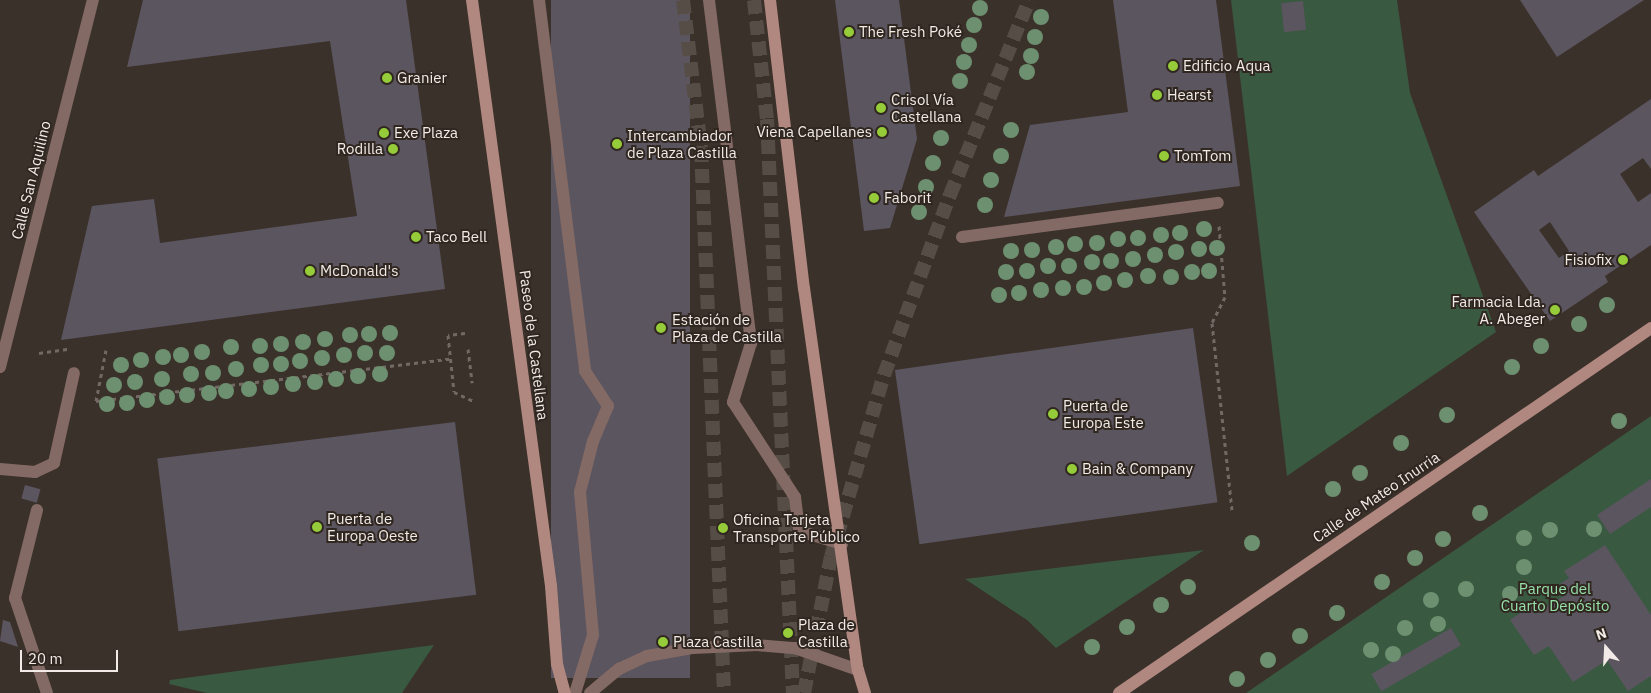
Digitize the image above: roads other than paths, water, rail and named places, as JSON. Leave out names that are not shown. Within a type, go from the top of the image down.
[{"type":"main road","name":"Paseo de la Castellana","points":[[472,0],[551,586],[557,664],[565,693]]},
{"type":"main road","points":[[770,0],[804,288],[842,544],[858,670],[865,693]]},
{"type":"main road","name":"Calle de Mateo Inurria","points":[[1119,693],[1651,328]]},
{"type":"street","name":"Calle San Aquilino","points":[[0,367],[93,0]]},
{"type":"street","points":[[538,0],[585,371],[608,406],[592,442],[580,492],[593,635],[575,693]]},
{"type":"street","points":[[709,0],[751,343],[733,402],[795,497],[799,531],[842,544]]},
{"type":"street","points":[[962,237],[1218,203]]},
{"type":"street","points":[[0,469],[34,472],[54,463],[74,373]]},
{"type":"street","points":[[37,510],[15,598],[47,693]]},
{"type":"street","points":[[590,693],[619,669],[647,656],[693,648],[757,645],[795,648],[858,670]]},
{"type":"tunnel","points":[[683,0],[701,148],[724,693]]},
{"type":"tunnel","points":[[754,0],[767,119],[793,693]]},
{"type":"tunnel","points":[[804,693],[831,557],[884,375],[950,195],[1029,0]]},
{"type":"place","name":"The Fresh Poké","points":[[849,32]]},
{"type":"place","name":"Edificio Aqua","points":[[1173,66]]},
{"type":"place","name":"Granier","points":[[387,78]]},
{"type":"place","name":"Hearst","points":[[1157,95]]},
{"type":"place","name":"Crisol Vía Castellana","points":[[881,108]]},
{"type":"place","name":"Viena Capellanes","points":[[882,132]]},
{"type":"place","name":"Exe Plaza","points":[[384,133]]},
{"type":"place","name":"Intercambiador de Plaza Castilla","points":[[617,144]]},
{"type":"place","name":"Rodilla","points":[[393,149]]},
{"type":"place","name":"TomTom","points":[[1164,156]]},
{"type":"place","name":"Faborit","points":[[874,198]]},
{"type":"place","name":"Taco Bell","points":[[416,237]]},
{"type":"place","name":"Fisiofix","points":[[1623,260]]},
{"type":"place","name":"McDonald's","points":[[310,271]]},
{"type":"place","name":"Farmacia Lda. A. Abeger","points":[[1555,310]]},
{"type":"place","name":"Estación de Plaza de Castilla","points":[[661,328]]},
{"type":"place","name":"Puerta de Europa Este","points":[[1053,414]]},
{"type":"place","name":"Bain & Company","points":[[1072,469]]},
{"type":"place","name":"Puerta de Europa Oeste","points":[[317,527]]},
{"type":"place","name":"Oficina Tarjeta Transporte Público","points":[[723,528]]},
{"type":"place","name":"Plaza de Castilla","points":[[788,633]]},
{"type":"place","name":"Plaza Castilla","points":[[663,642]]},
{"type":"park label","name":"Parque del Cuarto Depósito","points":[[1555,596]]}]
